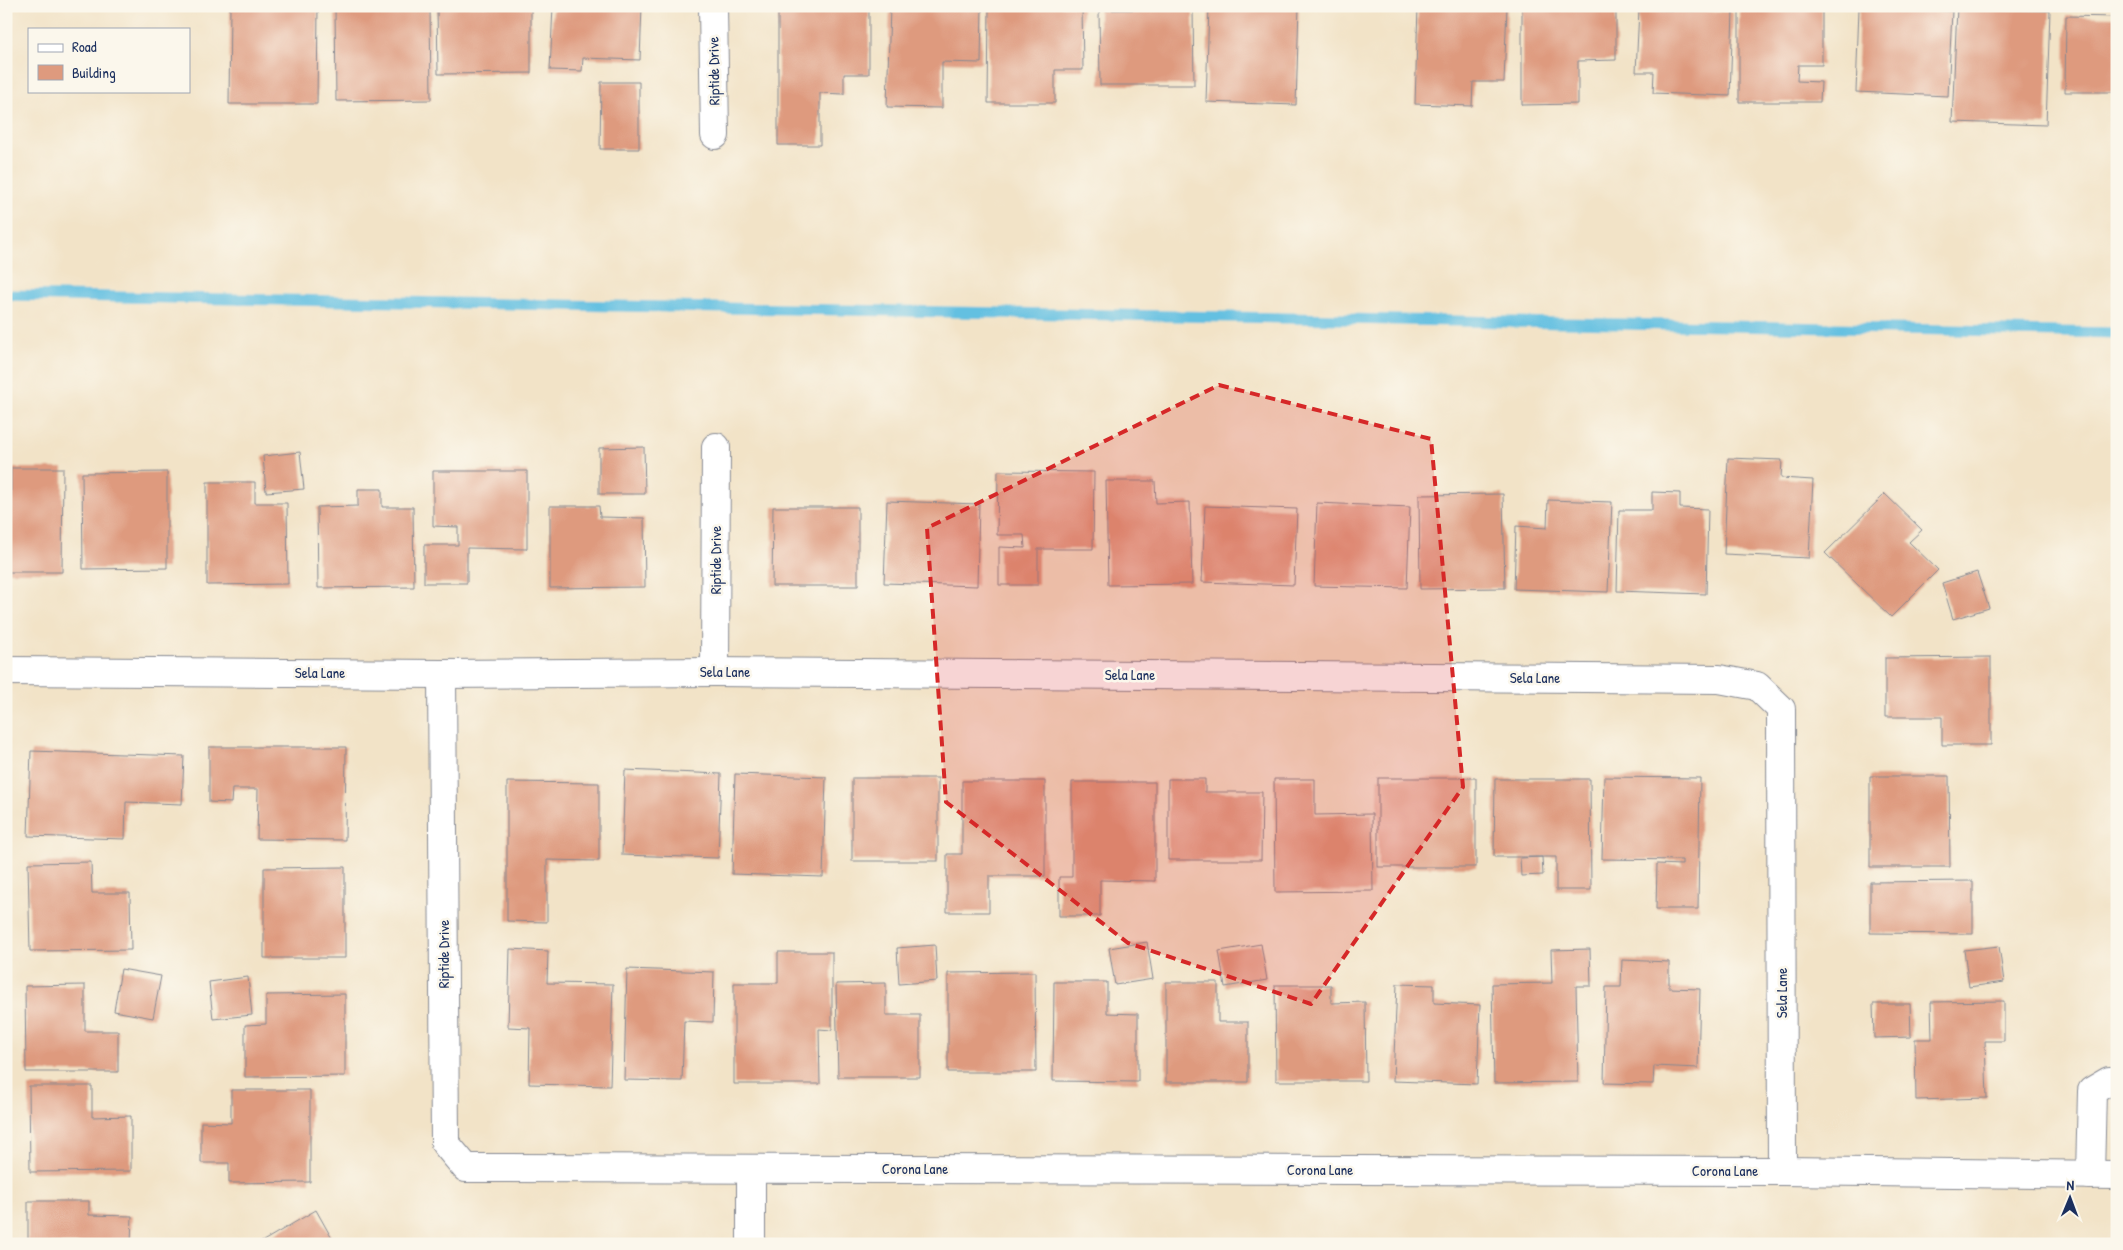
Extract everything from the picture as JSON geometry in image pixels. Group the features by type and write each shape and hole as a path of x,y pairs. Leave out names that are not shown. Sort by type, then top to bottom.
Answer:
{"street":[{"name":"Riptide Drive","path":"713,6 714,135"},
{"name":"Riptide Drive","path":"715,672 716,447"},
{"name":"Sela Lane","path":"6,671 442,674 715,672 1719,679 1757,686 1782,709 1782,1172"},
{"name":"Riptide Drive","path":"442,674 445,1143 466,1168 524,1168"},
{"path":"2104,1175 2092,1091 2109,1081 2117,1081"},
{"name":"Corona Lane","path":"524,1168 1782,1172 2104,1175"},
{"path":"751,1169 751,1244"}],"highlighted area":[{"path":"1219,385 1431,439 1463,787 1311,1004 1128,943 946,802 927,528"}],"building":[{"path":"230,6 318,6 317,104 229,104"},
{"path":"335,6 430,6 431,100 336,101"},
{"path":"437,6 531,6 531,73 438,74"},
{"path":"553,6 642,6 640,60 583,58 582,71 550,70"},
{"path":"778,6 869,6 869,74 844,74 844,94 820,93 820,145 778,145"},
{"path":"890,6 982,6 981,63 942,62 942,108 887,107"},
{"path":"989,6 1082,6 1083,70 1055,70 1055,103 988,103"},
{"path":"1209,6 1299,6 1296,105 1206,102"},
{"path":"1418,6 1507,6 1504,82 1473,82 1472,106 1415,104"},
{"path":"1522,6 1616,6 1616,60 1578,61 1578,104 1522,105"},
{"path":"1739,6 1822,6 1822,65 1798,65 1797,81 1821,82 1820,102 1739,102"},
{"path":"1957,7 2050,11 2046,125 1952,122"},
{"path":"1859,8 1952,11 1948,96 1856,92"},
{"path":"1193,9 1194,85 1100,85 1099,10"},
{"path":"1639,9 1733,12 1730,96 1653,93 1654,72 1636,72"},
{"path":"2066,16 2117,17 2117,92 2065,92"},
{"path":"601,82 639,82 639,149 600,149"},
{"path":"644,447 645,494 599,494 599,448"},
{"path":"300,452 304,489 266,492 263,456"},
{"path":"1728,458 1782,460 1781,478 1813,480 1809,558 1724,554"},
{"path":"11,468 63,468 62,572 6,572 6,496 11,496"},
{"path":"433,471 527,471 527,549 467,548 467,583 424,583 424,545 458,545 458,527 433,526"},
{"path":"998,471 1094,472 1093,549 1038,549 1038,585 999,585 999,547 1025,548 1024,535 997,535"},
{"path":"167,472 167,568 83,569 82,473"},
{"path":"1106,481 1155,481 1156,503 1190,502 1192,584 1108,585"},
{"path":"207,482 255,482 255,503 287,503 288,584 207,585"},
{"path":"358,489 382,489 382,507 413,507 414,587 318,588 317,507 358,506"},
{"path":"1652,492 1680,493 1680,508 1708,509 1706,594 1617,591 1619,510 1652,510"},
{"path":"1503,494 1505,588 1420,589 1419,495"},
{"path":"1885,494 1922,530 1909,542 1938,570 1891,617 1825,553"},
{"path":"1548,500 1612,502 1608,592 1514,589 1516,526 1547,528"},
{"path":"887,501 979,504 977,586 884,583"},
{"path":"1317,503 1410,507 1407,588 1314,586"},
{"path":"550,506 599,506 600,517 644,518 645,587 550,588"},
{"path":"1205,506 1297,509 1294,585 1202,582"},
{"path":"773,507 858,507 858,586 772,586"},
{"path":"1977,572 1989,608 1953,619 1942,583"},
{"path":"1991,657 1991,745 1942,745 1942,717 1885,717 1885,658"},
{"path":"209,747 346,747 345,840 257,839 258,789 232,789 231,803 209,802"},
{"path":"31,751 184,756 182,804 126,802 125,839 28,836"},
{"path":"625,770 721,774 718,858 622,855"},
{"path":"735,774 826,777 823,877 732,874"},
{"path":"1870,776 1949,776 1950,867 1870,867"},
{"path":"1604,777 1700,778 1698,909 1656,909 1657,864 1682,865 1682,860 1602,859"},
{"path":"852,778 938,778 938,861 852,861"},
{"path":"1378,778 1476,778 1476,867 1378,867"},
{"path":"1168,779 1205,779 1205,792 1262,792 1261,860 1168,860"},
{"path":"1274,779 1315,779 1315,815 1372,814 1373,891 1275,892"},
{"path":"1495,779 1590,779 1591,890 1556,890 1556,857 1494,857"},
{"path":"962,781 1045,781 1045,876 989,876 989,912 947,912 947,854 962,854"},
{"path":"507,782 599,783 599,861 547,860 547,922 507,921"},
{"path":"1072,782 1155,782 1155,881 1100,880 1100,916 1059,916 1059,877 1072,877"},
{"path":"1542,857 1543,875 1521,876 1520,858"},
{"path":"91,862 92,893 130,893 131,950 30,951 28,863"},
{"path":"345,867 345,958 264,958 264,868"},
{"path":"1973,881 1973,934 1870,933 1870,882"},
{"path":"1147,942 1153,979 1115,985 1109,948"},
{"path":"1261,944 1267,980 1225,987 1219,951"},
{"path":"935,945 937,981 899,984 897,948"},
{"path":"1999,946 2004,982 1969,987 1964,950"},
{"path":"510,949 548,951 547,983 613,984 610,1086 529,1084 530,1028 508,1027"},
{"path":"1590,949 1591,986 1576,986 1578,1082 1494,1083 1492,984 1552,983 1551,950"},
{"path":"778,952 832,952 832,1030 819,1029 820,1084 734,1084 734,983 778,983"},
{"path":"1622,960 1669,962 1669,988 1700,989 1698,1068 1654,1066 1653,1084 1604,1083 1606,987 1621,987"},
{"path":"121,969 161,976 153,1018 114,1011"},
{"path":"627,969 714,972 713,1022 684,1021 682,1081 624,1080"},
{"path":"1035,972 1036,1072 948,1072 948,973"},
{"path":"248,977 252,1015 213,1019 209,982"},
{"path":"1054,982 1107,982 1107,1013 1138,1014 1138,1082 1053,1081"},
{"path":"1166,982 1218,982 1218,1022 1248,1022 1248,1082 1166,1082"},
{"path":"886,983 886,1015 920,1015 920,1077 838,1077 836,984"},
{"path":"1397,984 1434,985 1434,1003 1480,1005 1477,1084 1393,1081"},
{"path":"85,985 85,1031 118,1031 118,1072 26,1072 25,986"},
{"path":"1275,985 1331,985 1331,1003 1365,1002 1366,1081 1276,1081"},
{"path":"345,994 345,1076 245,1077 245,1025 266,1024 266,995"},
{"path":"2004,1001 2004,1041 1985,1041 1987,1098 1916,1100 1915,1039 1932,1039 1931,1002"},
{"path":"1873,1004 1910,1004 1911,1037 1874,1038"},
{"path":"29,1086 92,1086 92,1117 131,1116 131,1171 30,1172"},
{"path":"231,1090 310,1090 310,1182 229,1183 229,1163 201,1163 201,1122 231,1123"},
{"path":"28,1201 89,1201 89,1215 132,1216 131,1244 28,1244"},
{"path":"316,1210 335,1244 258,1244"}],"waterway":[{"path":"6,295 2117,333"}]}
